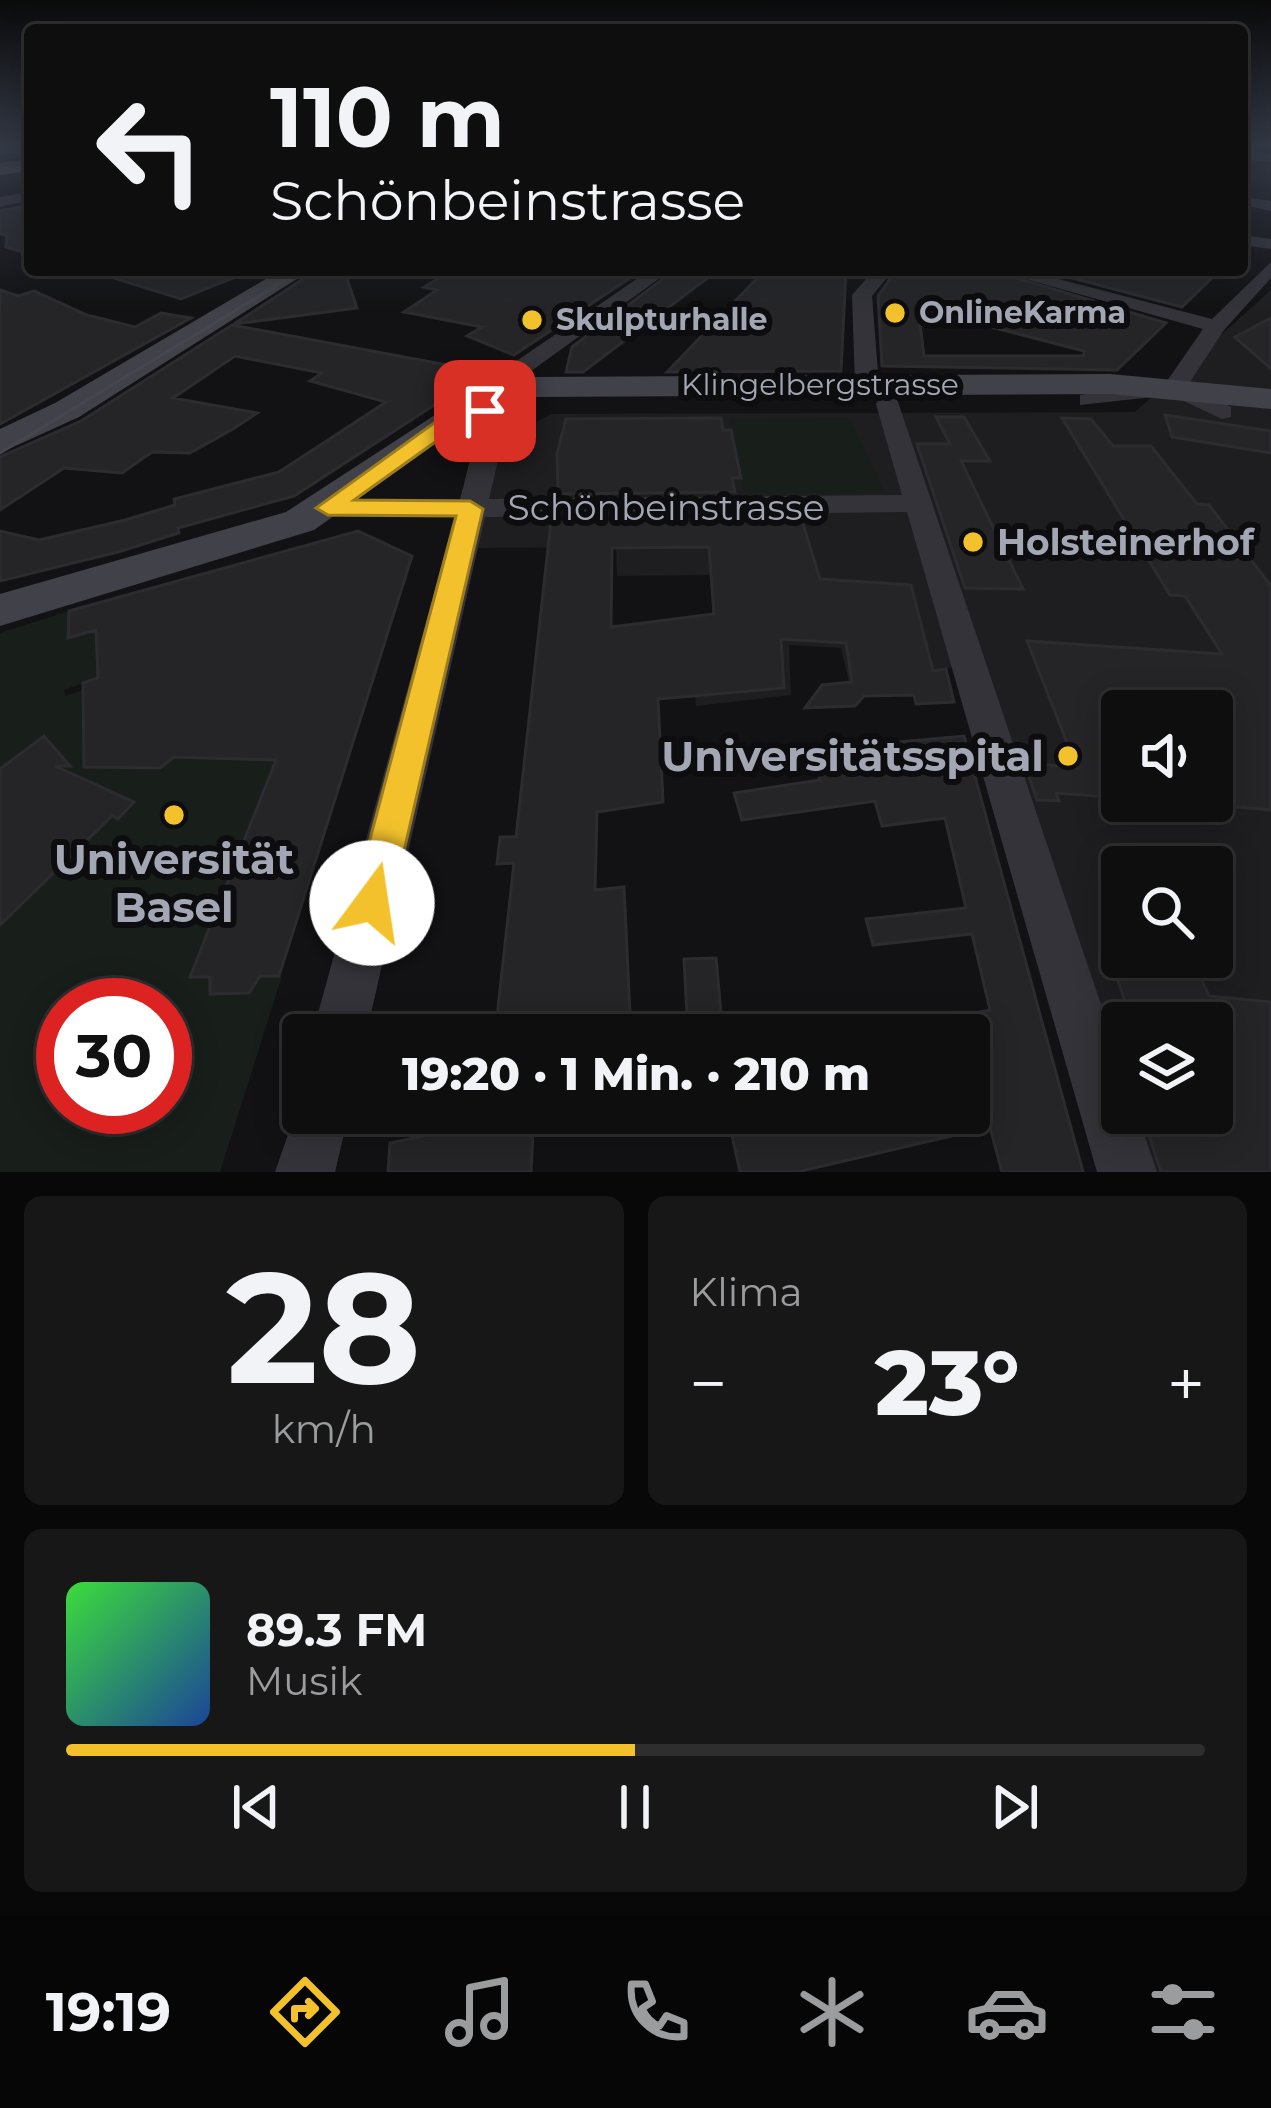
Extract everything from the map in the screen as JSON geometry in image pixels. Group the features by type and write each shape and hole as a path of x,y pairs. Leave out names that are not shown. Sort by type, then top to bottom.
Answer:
{"main road":[{"path":"0,456 288,276"},
{"path":"1175,387 1271,399"},
{"name":"Klingelbergstrasse","path":"505,395 571,401 1175,387"},
{"name":"Klingelbergstrasse","path":"505,395 878,394 1089,400 1271,419"},
{"path":"328,508 505,395"},
{"path":"0,442 67,410"},
{"name":"Schönbeinstrasse","path":"0,610 263,535 328,508"}],"street":[{"path":"1222,412 1175,387 1216,326 1271,267"},
{"path":"344,1014 470,509 505,395 654,276"},
{"path":"879,276 862,295 878,394 901,430 917,503 966,645 1127,1172"},
{"path":"1026,276 1216,326"},
{"name":"Klingelbergstrasse","path":"1089,400 1175,387"},
{"name":"Schönbeinstrasse","path":"328,508 917,503"},
{"path":"305,1172 315,1134"}],"shaded area":[{"name":"Universitätsspital","path":"1271,290 1271,1172 1147,1172 1135,1134 1233,1134 1233,1002 1101,1002 1101,1028 984,663 849,682 841,648 789,645 791,695 696,706 688,616 712,613 713,575 617,576 616,547 477,548 498,442 551,414 1135,412"},
{"path":"850,418 885,493 744,493 729,419"},
{"path":"69,611 68,638 96,630 98,678 64,690 65,696 98,685 84,767 159,768 174,757 279,753 189,976 210,977 211,994 249,993 260,976 282,976 220,1172 0,1172 0,633"}],"building":[{"path":"24,206 24,252 6,247 7,236 0,233 0,211"},
{"path":"107,276 238,276 181,299"},
{"path":"308,276 346,276 357,308 234,324"},
{"path":"442,276 633,276 514,355 467,336 482,327 404,312 437,290 424,287"},
{"path":"667,276 710,276 583,372 566,372 572,347"},
{"path":"759,276 846,276 841,371 667,372"},
{"path":"893,276 1010,276 1166,323 1117,370 882,366 878,296","holes":["918,308 1084,351 1083,356 924,356"]},
{"path":"1065,276 1214,276 1182,307"},
{"path":"0,290 18,296 34,291 87,315 135,327 161,313 191,318 0,424"},
{"path":"1271,318 1271,369 1235,337"},
{"path":"232,325 485,372 294,496 178,528 179,533 118,552 0,581 0,531 39,540 125,520 175,505 174,499 279,472 386,402 310,381 322,373 235,356 173,398 257,413 233,429 190,453 152,452 122,473 64,468 0,510 0,457 81,421"},
{"path":"1165,415 1271,431 1271,453 1172,437"},
{"path":"936,417 964,417 990,461 961,461 1023,589 965,588 917,444 950,444"},
{"path":"721,418 723,430 731,430 741,478 732,478 735,492 558,494 557,454 566,419"},
{"path":"1062,418 1091,419 1113,446 1151,446 1197,504 1209,505 1271,586 1271,810 1233,807 1233,690 1101,690 1101,796 1056,793 1059,801 1037,800 1024,762 1077,768 1027,641 1222,654 1185,596 1170,595"},
{"path":"551,521 802,521 820,579 911,585 933,671 946,669 954,702 916,704 914,695 864,696 855,706 805,708 822,685 852,682 846,643 781,639 784,688 658,699 663,802 597,812 595,890 624,887 630,1014 497,1014 514,863 497,864 500,837 516,837","holes":["709,547 714,614 611,627 612,548"]},
{"path":"358,531 412,556 279,976 260,976 249,993 210,994 210,977 190,977 276,760 174,757 160,768 84,767 83,683 98,678 96,630 68,638 69,611"},
{"path":"44,736 70,766 55,766 134,802 118,819 112,816 0,925 0,769"},
{"path":"964,736 1083,1172 1002,1172 990,1127 990,1014 969,1014 990,1010 972,934 873,945 866,919 966,908 945,818 882,826 875,801 742,820 734,793 820,780 810,750"},
{"path":"716,958 721,1014 687,1014 684,959"},
{"path":"1117,978 1201,978 1209,996 1271,1002 1271,1172 1161,1172 1149,1134 1233,1134 1233,1002 1125,1002"},
{"path":"434,1134 533,1134 531,1172 388,1172 390,1143"},
{"path":"732,1134 960,1134 797,1172 740,1172"}],"tram line":[{"path":"0,453 292,276"}],"place":[{"name":"OnlineKarma","path":"895,313"},
{"name":"Skulpturhalle","path":"532,320"},
{"name":"Holsteinerhof","path":"973,542"},
{"name":"Universitätsspital","path":"1068,756"},
{"name":"Universität Basel","path":"174,815"}],"route":[{"path":"372,903 470,509 328,508 441,427 485,411"}]}
